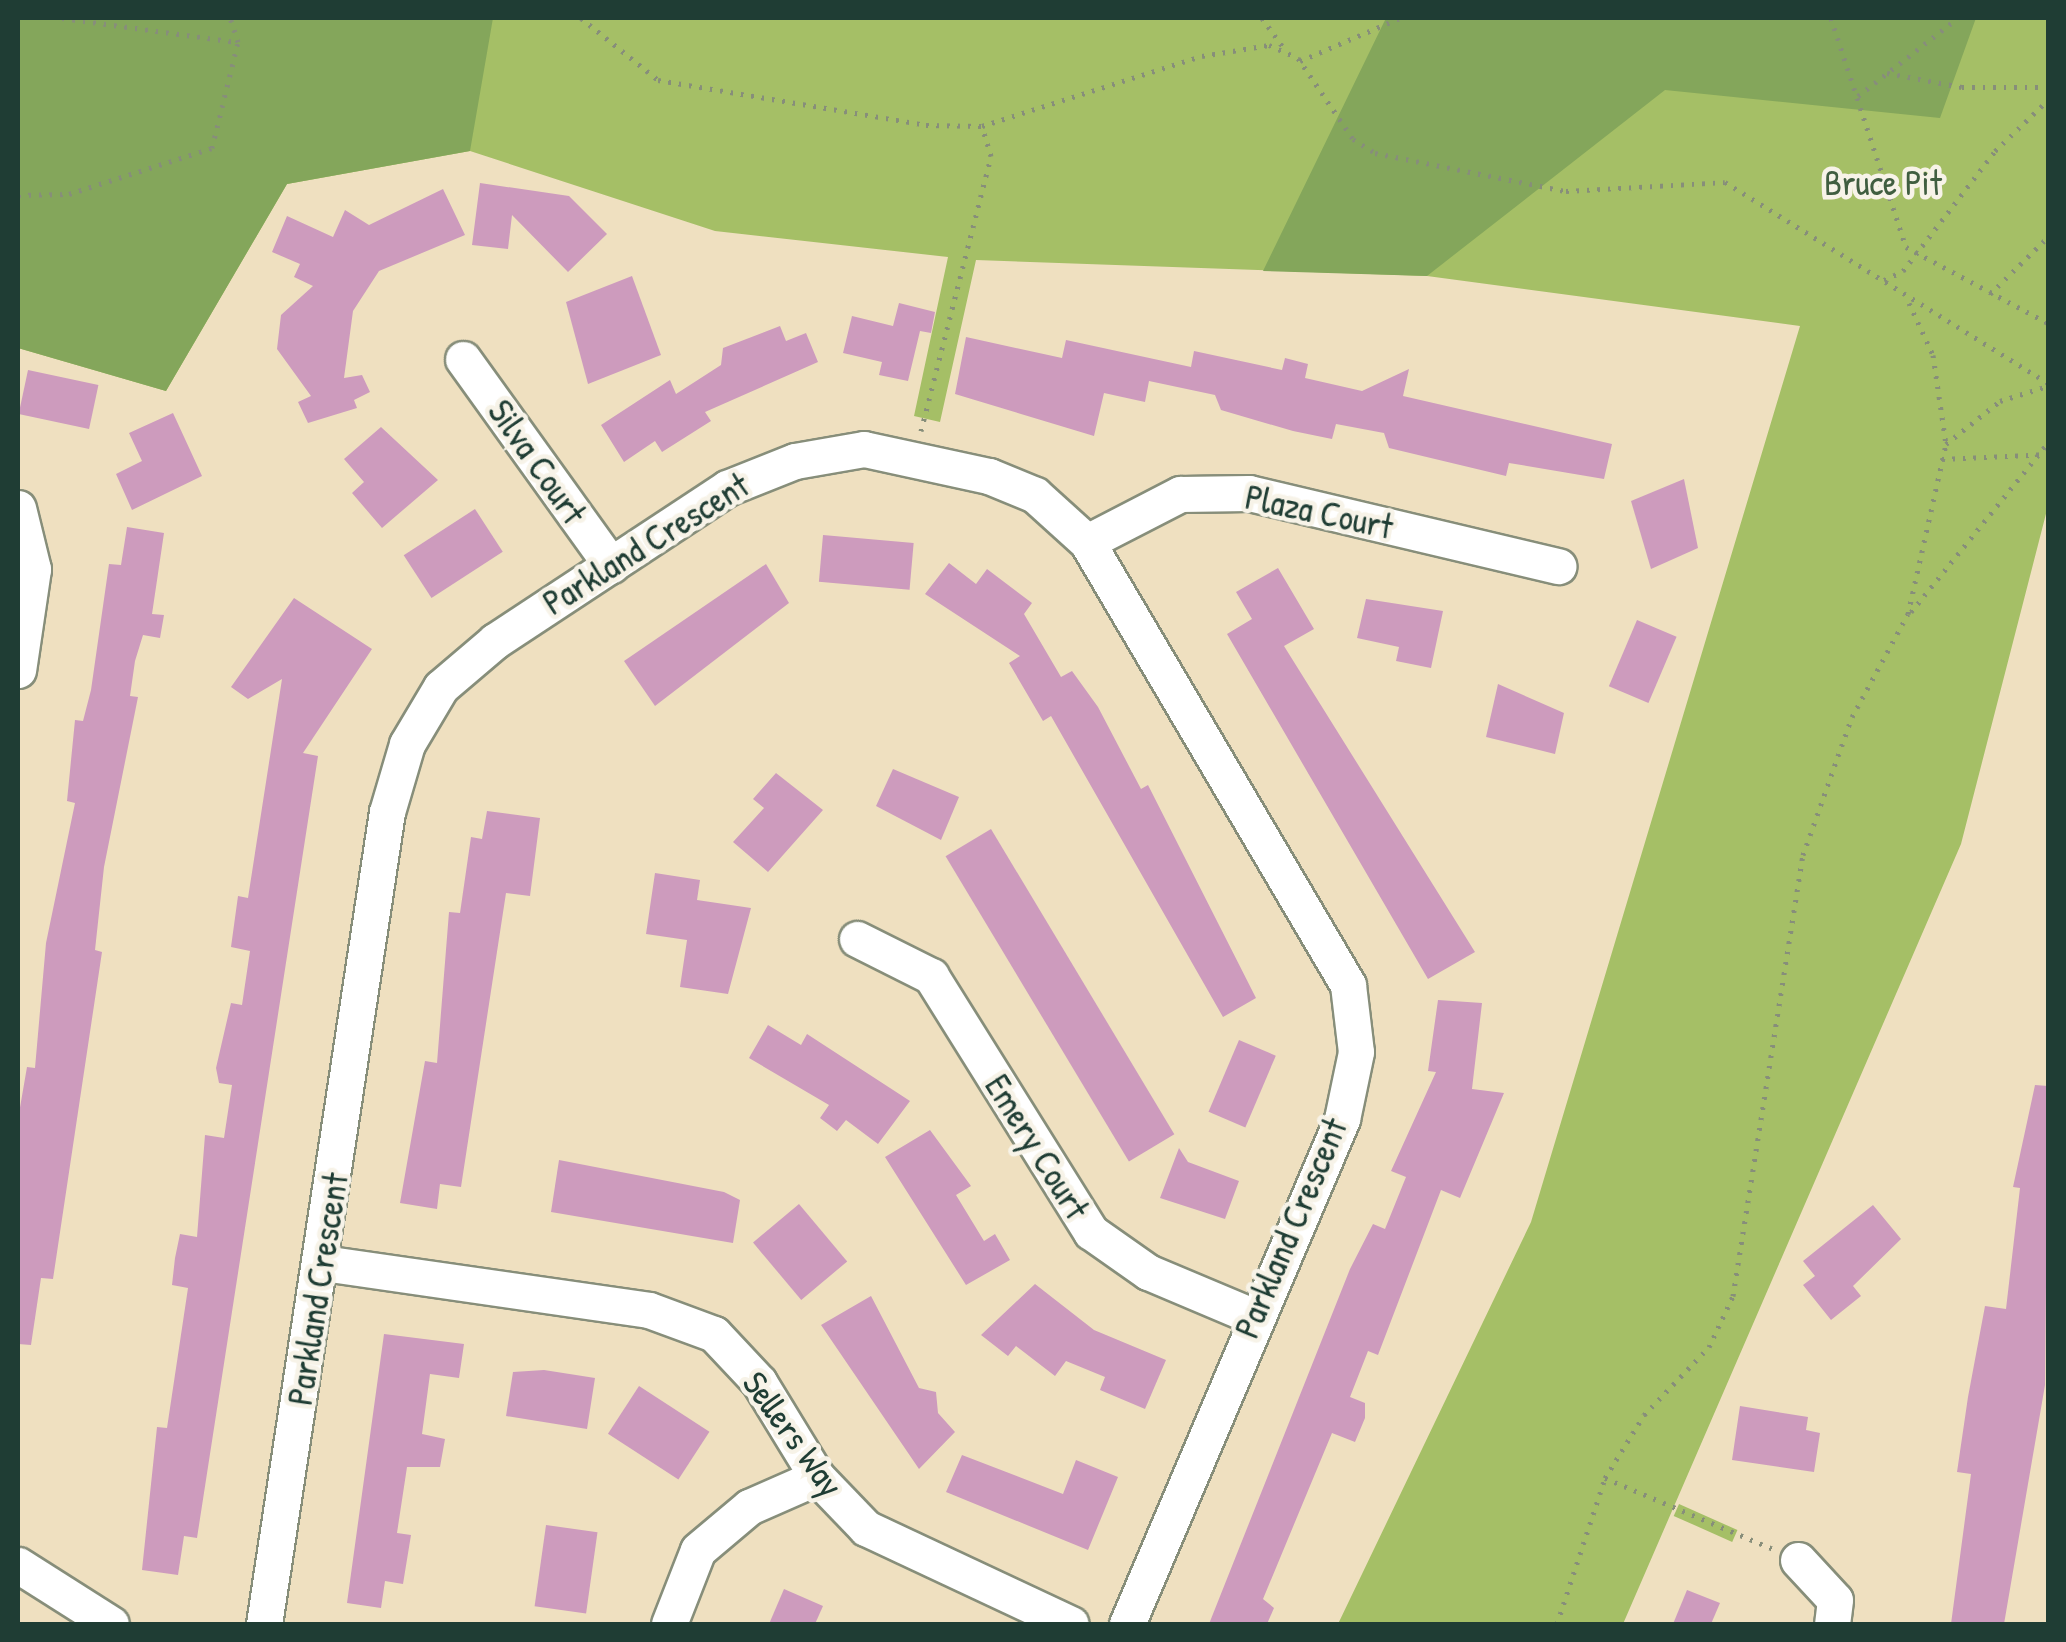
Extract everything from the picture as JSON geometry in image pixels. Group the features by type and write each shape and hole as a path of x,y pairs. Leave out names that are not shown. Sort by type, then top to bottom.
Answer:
{"street":[{"name":"Silva Court","path":"463,359 610,565"},
{"name":"Parkland Crescent","path":"264,1624 323,1263 387,812 407,744 441,687 610,565 764,470 834,451 914,458 1035,495 1087,542 1348,985 1356,1052 1342,1119 1252,1316 1127,1624"},
{"name":"Plaza Court","path":"1087,542 1180,494 1249,492 1558,566"},
{"path":"18,508 33,569 18,670"},
{"name":"Emery Court","path":"857,939 931,976 1090,1232 1148,1272 1252,1316"},
{"name":"Sellers Way","path":"323,1263 649,1310 714,1334 759,1382 817,1477 866,1528 923,1562 1070,1624"},
{"path":"669,1624 698,1550 749,1507 817,1477"},
{"path":"1798,1560 1835,1600 1832,1624"},
{"path":"18,1565 111,1624"}],"path":[{"path":"62,18 238,42"},
{"path":"18,195 69,194 212,148 238,42 230,18"},
{"path":"581,18 637,71 683,88 859,118 982,126 1202,56 1285,50"},
{"path":"1262,18 1285,50 1300,61 1353,140 1374,152 1566,191 1708,176 1884,280 1907,299 2048,384"},
{"path":"1300,61 1400,18"},
{"path":"1831,18 1890,210 1916,255 2048,323"},
{"path":"1858,96 1958,18"},
{"path":"1887,74 1962,87 2048,87"},
{"path":"1884,280 1916,255 1994,151 2048,100"},
{"path":"914,458 990,156 982,126"},
{"path":"1990,294 2048,236"},
{"path":"1907,299 1933,355 1946,444 1908,614"},
{"path":"1946,444 2000,401 2048,384"},
{"path":"1557,1624 1605,1478 1644,1415 1710,1347 1733,1296 1803,855 1852,717 1908,614 2048,443"},
{"path":"1942,459 2048,454"},
{"path":"1605,1478 1798,1560"}],"green space":[{"name":"Bruce Pit","path":"18,18 2048,18 2048,506 1961,844 1623,1624 1338,1624 1531,1222 1800,326 1427,276 976,260 940,422 914,416 948,257 715,231 470,151 287,184 166,391 18,348"},
{"path":"18,18 493,18 470,151 287,184 166,391 18,348"},
{"path":"1386,18 1976,18 1940,118 1665,90 1427,276 1263,271"},
{"path":"1679,1504 1737,1530 1732,1542 1674,1516"}],"building":[{"path":"480,183 569,196 607,234 568,272 512,215 508,249 472,245"},
{"path":"443,189 465,235 379,271 353,311 344,378 362,375 370,392 354,400 357,408 308,423 298,402 311,396 277,349 281,315 313,286 294,277 300,264 272,252 287,216 333,237 345,210 369,225"},
{"path":"632,276 661,355 588,384 566,302"},
{"path":"899,303 935,312 931,333 920,331 908,381 879,375 882,362 843,353 852,316 893,326"},
{"path":"780,326 786,341 806,333 818,362 705,412 711,421 662,452 655,441 624,462 601,425 670,380 676,394 721,365 723,348"},
{"path":"966,337 1062,358 1066,340 1191,367 1194,351 1282,370 1285,358 1308,364 1305,378 1362,391 1409,369 1403,396 1612,444 1604,479 1509,463 1506,476 1389,448 1384,433 1336,424 1332,439 1293,431 1221,410 1215,395 1149,381 1145,402 1104,393 1094,436 955,394"},
{"path":"28,370 98,385 89,429 19,414"},
{"path":"173,413 202,476 132,510 116,474 142,461 129,433"},
{"path":"381,427 438,480 382,528 352,493 364,482 344,459"},
{"path":"1684,479 1698,548 1651,569 1631,501"},
{"path":"475,509 503,552 431,598 404,555"},
{"path":"127,527 164,533 152,614 164,615 160,638 143,635 135,661 130,696 138,697 104,867 95,950 102,952 53,1279 41,1278 31,1345 18,1344 18,1119 27,1067 35,1068 46,943 75,803 67,801 75,720 83,721 109,564 121,565"},
{"path":"823,535 914,543 910,590 819,582"},
{"path":"949,563 976,584 987,569 1032,603 1024,614 1061,677 1072,671 1098,707 1141,789 1148,785 1256,998 1223,1017 1051,716 1043,721 1009,663 1020,656 925,594"},
{"path":"766,564 789,603 655,706 624,661"},
{"path":"1278,568 1314,629 1284,646 1475,952 1428,979 1227,634 1252,619 1236,592"},
{"path":"294,598 372,649 303,753 318,756 197,1538 184,1536 178,1575 142,1570 157,1427 167,1428 188,1288 172,1285 175,1258 180,1234 197,1237 205,1135 224,1138 232,1085 219,1083 216,1068 231,1003 242,1005 250,951 231,947 238,896 248,898 282,679 248,699 231,687"},
{"path":"1366,599 1443,611 1431,668 1396,661 1399,647 1357,638"},
{"path":"1637,620 1677,637 1648,703 1609,686"},
{"path":"1498,684 1564,713 1555,754 1486,737"},
{"path":"893,769 959,797 941,840 876,806"},
{"path":"776,773 823,810 768,872 733,842 764,808 753,799"},
{"path":"487,811 540,818 530,896 506,893 461,1187 440,1184 437,1209 400,1203 425,1061 437,1063 449,912 460,913 471,837 482,839"},
{"path":"991,829 1174,1134 1129,1161 946,856"},
{"path":"655,873 700,880 697,900 751,908 728,994 680,987 687,940 646,934"},
{"path":"1438,1000 1482,1003 1472,1089 1504,1093 1460,1198 1441,1190 1378,1355 1368,1351 1350,1397 1365,1403 1365,1418 1355,1442 1332,1433 1263,1599 1274,1608 1267,1624 1209,1624 1350,1269 1373,1224 1385,1229 1406,1177 1391,1171 1436,1072 1428,1071"},
{"path":"768,1025 801,1045 807,1034 910,1101 878,1144 846,1120 837,1131 820,1118 829,1105 749,1058"},
{"path":"1239,1040 1276,1056 1245,1127 1209,1112"},
{"path":"2035,1085 2048,1086 2045,1385 2004,1624 1951,1624 1971,1474 1957,1472 1968,1397 1985,1306 2006,1309 2020,1188 2013,1187"},
{"path":"930,1130 971,1186 956,1195 984,1241 995,1234 1010,1260 966,1285 885,1157"},
{"path":"1179,1148 1188,1162 1239,1181 1225,1219 1160,1198"},
{"path":"559,1160 724,1192 740,1200 733,1243 551,1212"},
{"path":"799,1204 847,1261 801,1300 753,1243"},
{"path":"1873,1205 1901,1239 1853,1286 1861,1296 1831,1320 1803,1285 1815,1276 1803,1261"},
{"path":"1035,1284 1094,1330 1166,1360 1145,1409 1100,1390 1105,1377 1066,1361 1055,1376 1016,1346 1008,1356 981,1335"},
{"path":"871,1296 919,1388 936,1392 938,1413 955,1432 919,1469 821,1325"},
{"path":"384,1334 464,1344 459,1378 430,1374 422,1434 445,1439 440,1467 407,1467 397,1533 411,1535 403,1584 385,1581 381,1608 347,1603"},
{"path":"544,1370 595,1378 587,1429 506,1416 513,1372"},
{"path":"639,1386 709,1432 678,1480 608,1434"},
{"path":"1740,1406 1808,1417 1806,1430 1820,1433 1814,1472 1732,1460"},
{"path":"962,1455 1063,1494 1076,1460 1118,1477 1088,1550 946,1492"},
{"path":"546,1525 597,1532 586,1613 535,1606"},
{"path":"784,1589 823,1606 815,1624 769,1624"},
{"path":"1687,1590 1720,1603 1711,1624 1673,1624"}]}
